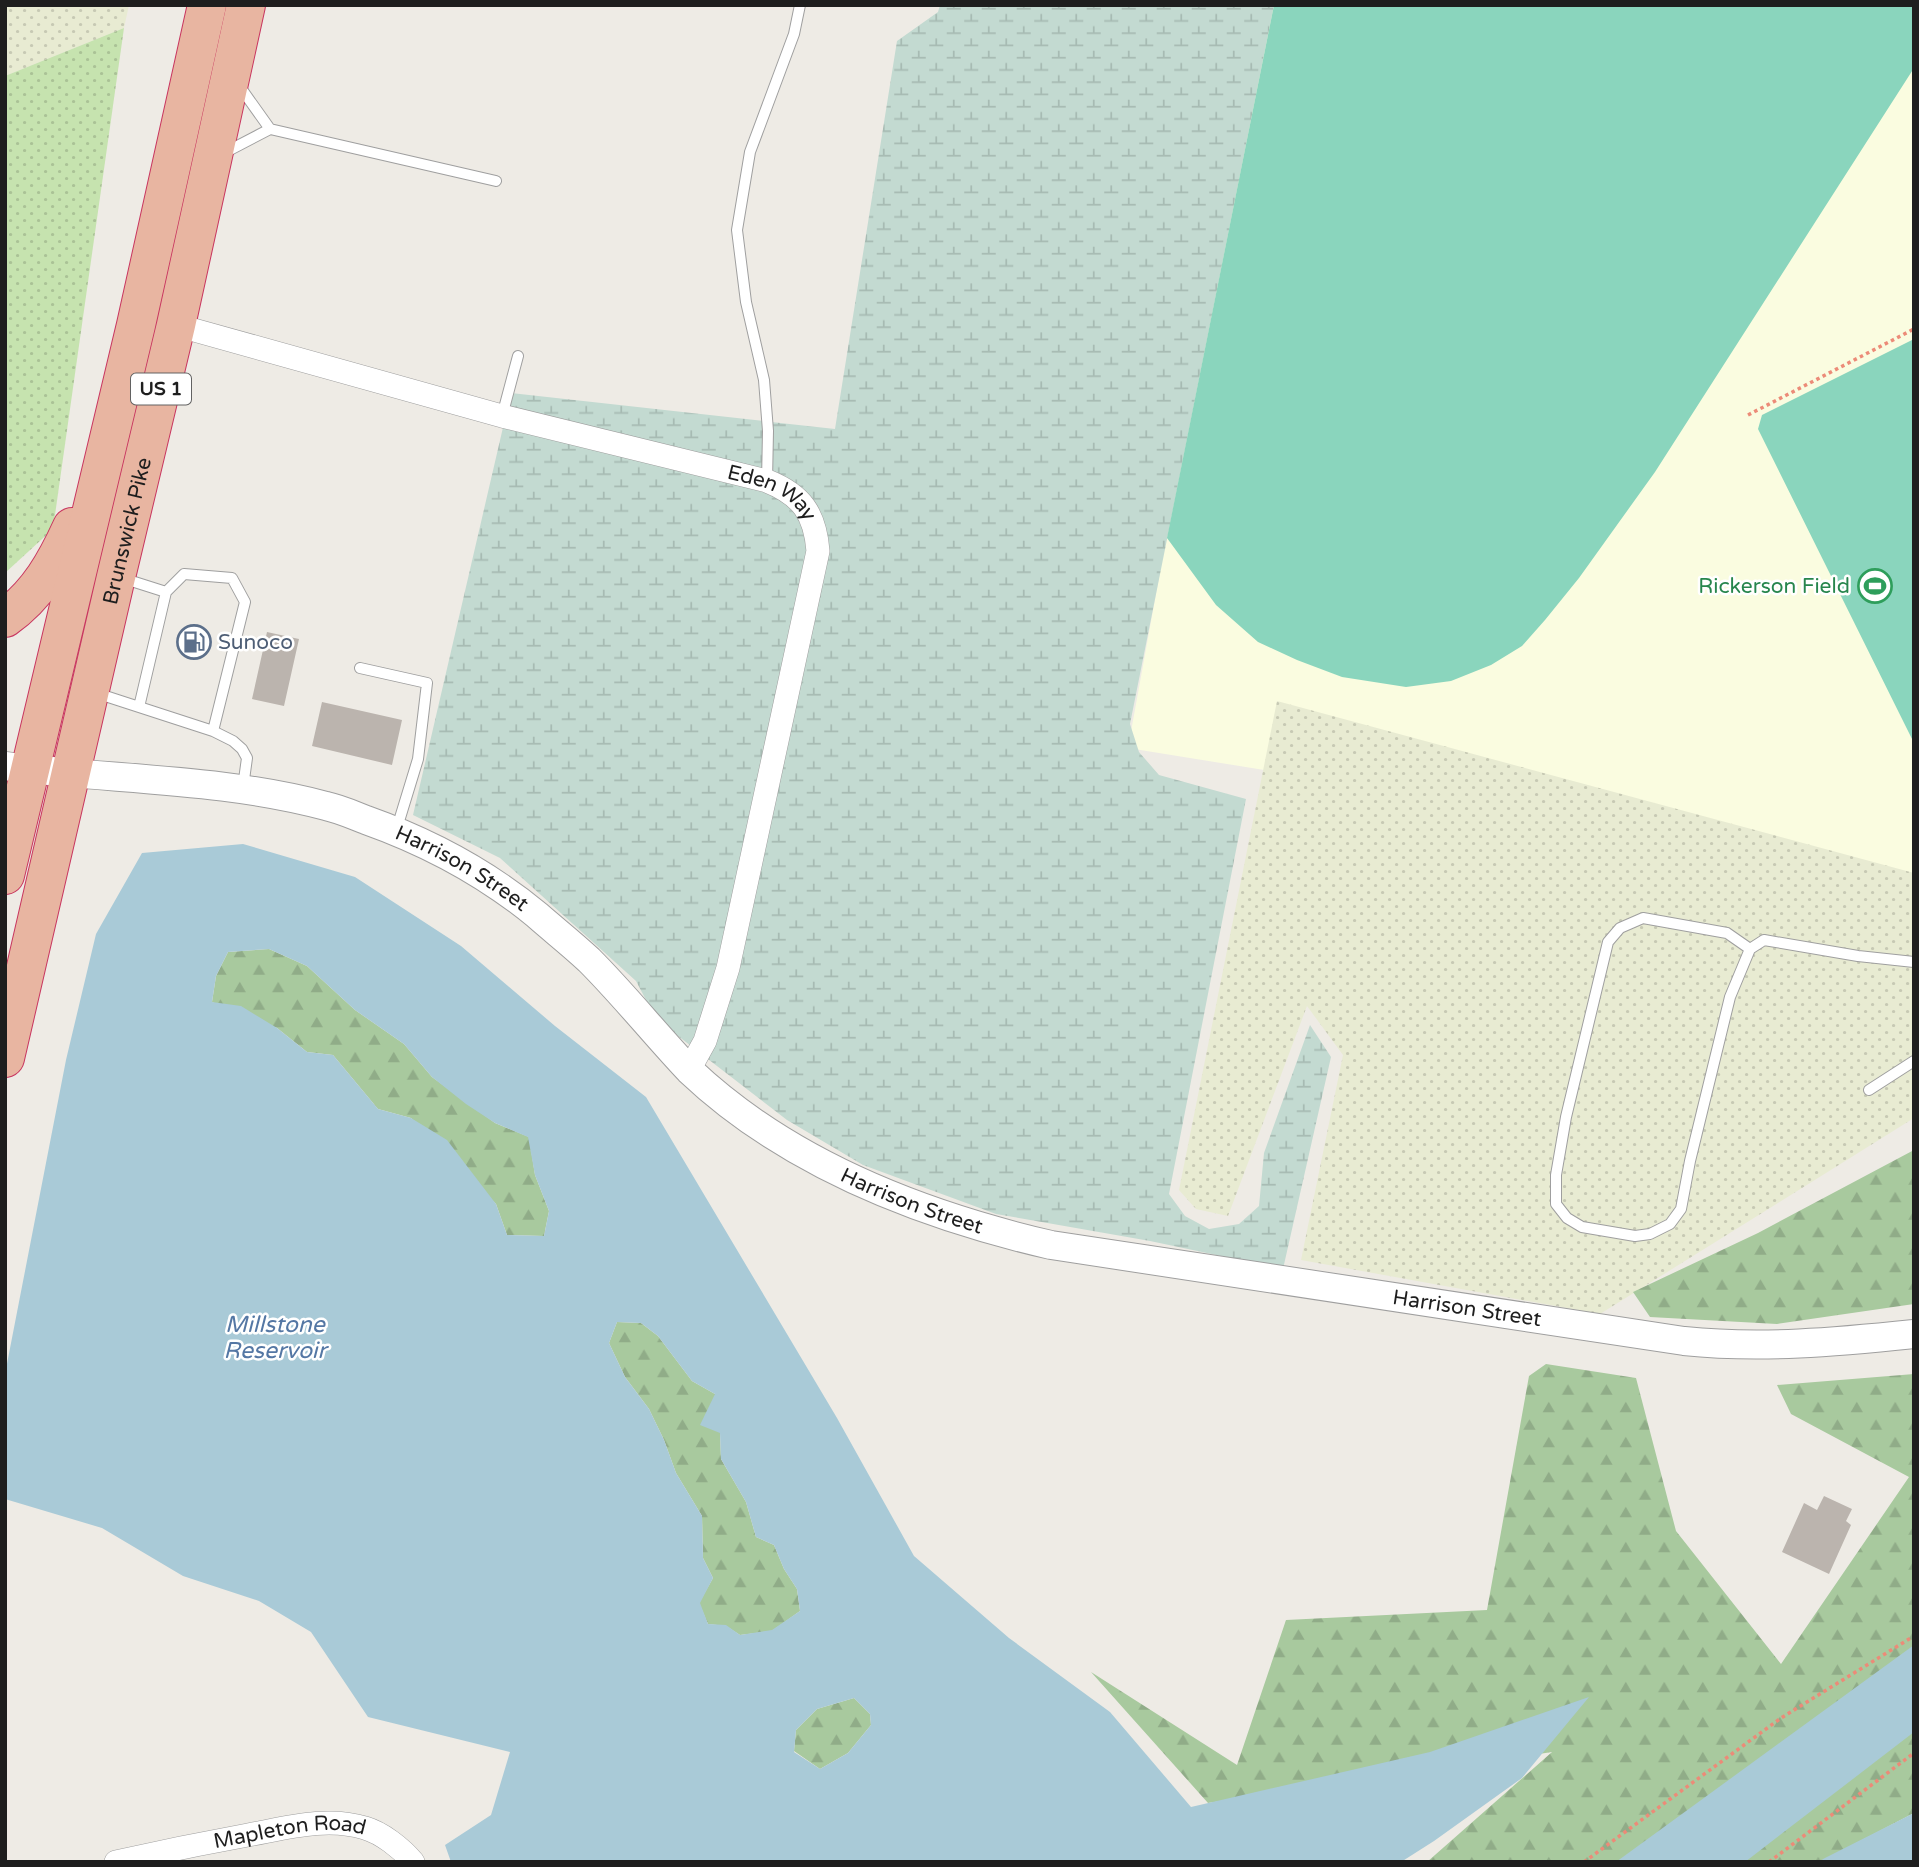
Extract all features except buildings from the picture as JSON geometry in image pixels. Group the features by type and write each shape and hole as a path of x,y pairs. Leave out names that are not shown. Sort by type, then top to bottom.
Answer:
{"highway":[{"name":"Brunswick Pike","path":"5,875 17,767 104,455 206,5"},
{"name":"Brunswick Pike","path":"5,1058 176,325 246,5"},
{"path":"5,618 27,600 51,569 104,455"}],"street":[{"name":"Eden Way","path":"176,325 502,416 767,481 798,499 810,515 816,531 818,551 729,968 709,1031 689,1070"},
{"name":"Harrison Street","path":"17,767 242,790 293,798 328,806 396,831 481,875 535,914 588,960 689,1070 727,1103 777,1139 863,1183 977,1226 1051,1245 1684,1341 1772,1345 1914,1334"},
{"name":"Mapleton Road","path":"116,1862 321,1823 367,1828 413,1862"}],"lane":[{"path":"767,481 768,431 764,380 746,302 737,230 750,152 794,34 800,5"},
{"path":"231,74 270,129"},
{"path":"212,159 270,129 496,181"},
{"path":"502,416 518,356"},
{"path":"139,707 166,592 184,574 232,578 245,602 213,731"},
{"path":"116,577 166,592"},
{"path":"360,668 428,683 418,759 396,831"},
{"path":"89,691 213,731 233,741 247,758 242,790"},
{"path":"1750,949 1727,933 1643,918 1620,928 1608,942 1572,1091 1556,1175 1556,1205 1567,1218 1582,1227 1635,1236 1650,1234 1670,1224 1681,1209 1730,997 1750,949 1763,940 1858,956 1914,962"},
{"path":"1869,1090 1914,1061"}],"path":[{"path":"1748,415 1914,329"},
{"path":"1584,1862 1781,1718 1914,1636"},
{"path":"1769,1862 1914,1753"}],"shaded area":[{"path":"5,5 129,5 124,28 5,76"},
{"path":"1263,5 1914,5 1914,875 1128,748"},
{"path":"1277,701 1914,873 1914,1118 1600,1314 1301,1260 1343,1055 1307,1006 1228,1216 1196,1209 1179,1190"}],"green space":[{"path":"940,5 1274,5 1130,724 1139,752 1159,775 1246,799 1169,1194 1185,1216 1209,1229 1239,1224 1259,1206 1264,1153 1310,1025 1331,1057 1283,1269 1150,1241 996,1214 863,1165 787,1120 656,1019 636,981 500,858 413,815 511,393 835,429 897,41 938,12"},
{"path":"1274,5 1914,5 1914,68 1655,472 1579,578 1522,646 1491,665 1451,681 1406,687 1342,677 1258,642 1216,605 1167,538"},
{"path":"124,28 53,529 5,573 5,76"},
{"name":"Rickerson Field","path":"1914,339 1914,743 1758,429 1762,415"},
{"path":"269,949 307,966 355,1010 404,1044 432,1077 495,1123 529,1137 535,1175 549,1211 544,1236 507,1235 496,1204 411,1118 378,1109 333,1055 307,1052 277,1028 212,1002 216,976 228,952"},
{"path":"1914,1150 1914,1304 1777,1324 1650,1317 1633,1292 1758,1233"},
{"path":"617,1322 641,1323 658,1336 692,1381 715,1394 721,1459 746,1502 756,1537 774,1545 784,1569 797,1589 800,1611 772,1631 740,1635 726,1626 708,1624 699,1603 713,1578 703,1558 702,1516 676,1473 649,1409 625,1377 609,1343"},
{"path":"1546,1364 1636,1378 1676,1531 1781,1664 1909,1477 1791,1414 1777,1385 1914,1374 1914,1813 1820,1862 1427,1862 1552,1752 1208,1803 1091,1672 1237,1765 1286,1620 1487,1610 1529,1376"},
{"path":"854,1698 870,1714 871,1725 848,1753 820,1769 794,1751 796,1730 817,1709"}],"water":[{"name":"Millstone Reservoir","path":"243,844 355,877 461,946 555,1026 646,1097 837,1418 914,1556 1009,1638 1110,1712 1191,1807 1430,1752 1589,1697 1522,1778 1401,1862 451,1862 445,1845 491,1815 510,1752 368,1717 311,1632 259,1601 183,1576 102,1528 5,1499 5,1374 66,1060 96,934 142,853","holes":["269,949 307,966 355,1010 404,1044 432,1077 466,1104 495,1123 528,1137 535,1175 549,1211 544,1236 507,1235 496,1204 447,1140 411,1118 378,1109 333,1055 307,1052 277,1028 241,1006 212,1002 216,976 228,952","617,1322 641,1323 658,1336 692,1381 715,1394 700,1425 720,1433 721,1459 746,1502 756,1537 774,1545 784,1569 797,1589 800,1611 772,1630 740,1635 726,1625 708,1624 700,1603 713,1578 703,1558 702,1516 676,1473 649,1409 625,1377 609,1343","854,1698 870,1714 871,1725 848,1753 820,1769 794,1752 796,1730 817,1709"]},
{"path":"1914,1645 1914,1732 1745,1862 1616,1862"},
{"path":"1914,1813 1914,1862 1820,1862 1823,1859"}],"place":[{"name":"Rickerson Field","path":"1875,586"},
{"name":"Sunoco","path":"194,642"}]}
